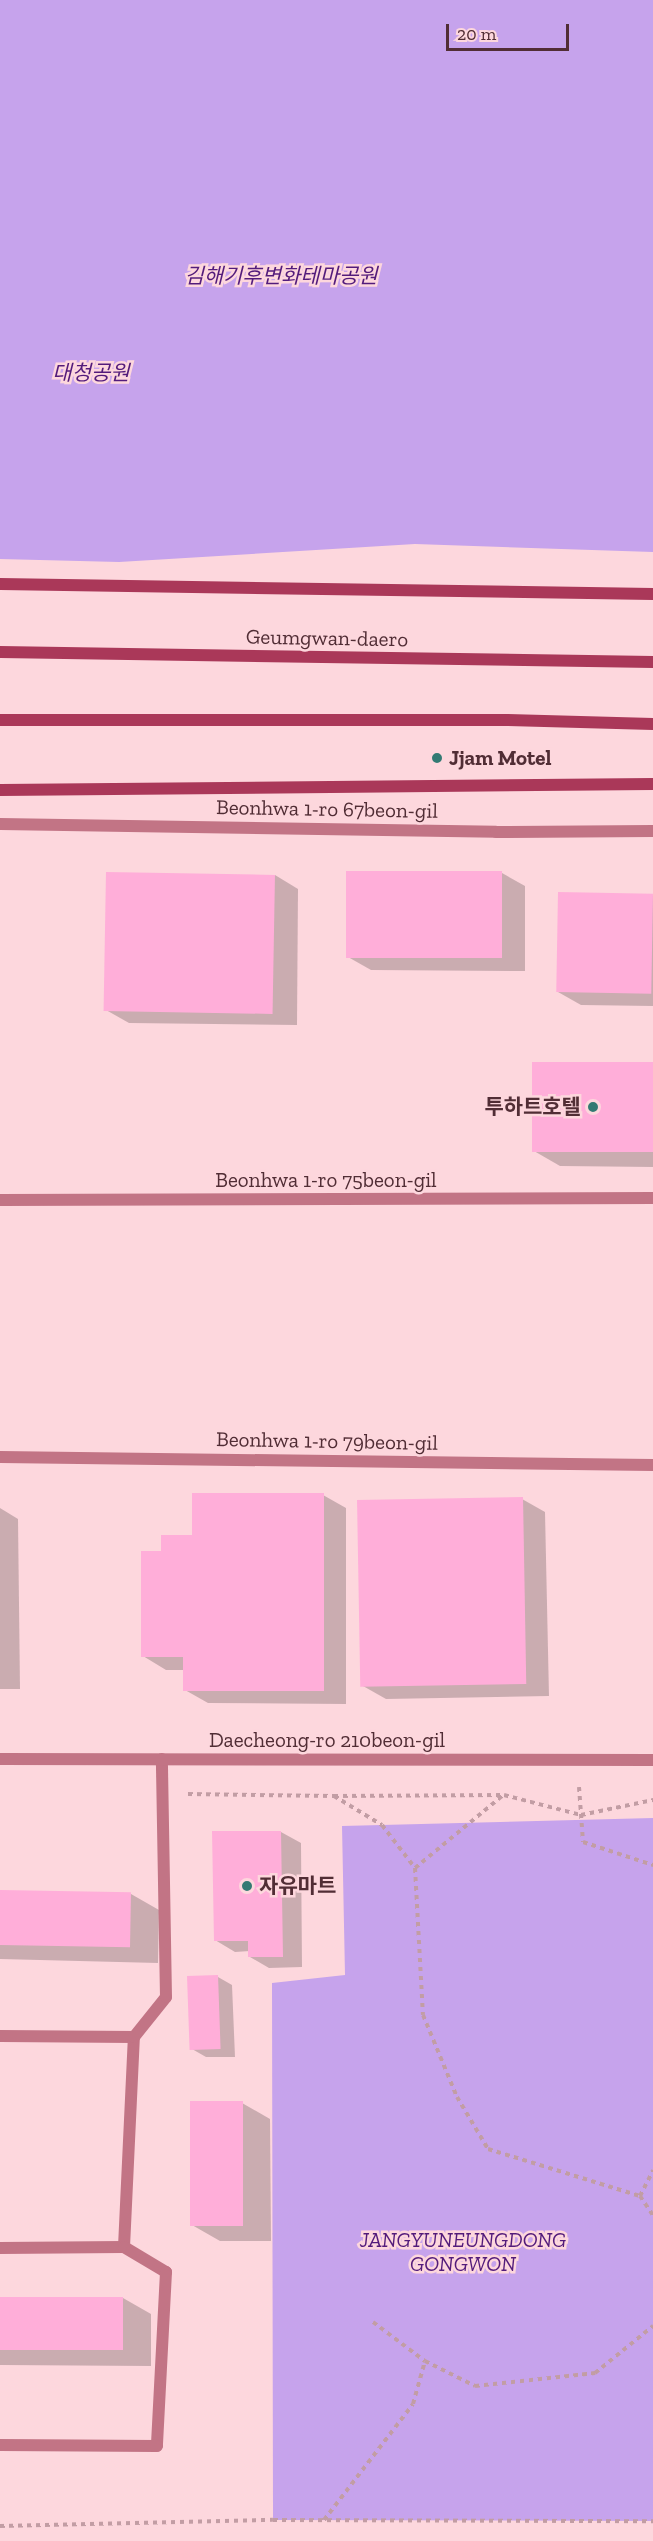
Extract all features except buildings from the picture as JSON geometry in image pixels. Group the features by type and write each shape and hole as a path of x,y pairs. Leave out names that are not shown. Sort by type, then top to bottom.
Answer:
{"main road":[{"path":"0,585 653,594"},
{"name":"Geumgwan-daero","path":"0,652 653,662"},
{"path":"0,720 506,720 653,724"},
{"path":"0,790 653,784"}],"street":[{"name":"Beonhwa 1-ro 67beon-gil","path":"0,824 496,832 653,831"},
{"name":"Beonhwa 1-ro 75beon-gil","path":"0,1200 653,1198"},
{"name":"Beonhwa 1-ro 79beon-gil","path":"0,1456 653,1465"},
{"name":"Daecheong-ro 210beon-gil","path":"0,1759 653,1760"},
{"path":"124,2247 134,2037 166,1996 162,1759"},
{"path":"0,2036 134,2037"},
{"path":"0,2248 124,2247 166,2272 157,2446 0,2445"}],"path":[{"path":"576,1760 583,1842 653,1865"},
{"path":"162,1794 504,1795 581,1815 653,1800"},
{"path":"415,1868 504,1795"},
{"path":"334,1796 382,1825 415,1868 423,2016 457,2097 488,2149 640,2196 653,2214"},
{"path":"640,2196 653,2170"},
{"path":"374,2322 425,2361 475,2386 595,2373 653,2326"},
{"path":"324,2521 413,2404 425,2361"},
{"path":"0,2526 324,2521 653,2521"}],"green space":[{"name":"김해기후변화테마공원","path":"0,0 653,0 653,552 415,544 119,562 0,559"},
{"name":"JANGYUNEUNGDONG GONGWON","path":"653,1818 653,2521 273,2520 272,1983 345,1975 342,1826"}],"place":[{"name":"Jjam Motel","path":"437,758"},
{"name":"투하트호텔","path":"593,1107"},
{"name":"자유마트","path":"247,1886"}],"park label":[{"name":"대청공원","path":"91,373"}]}
